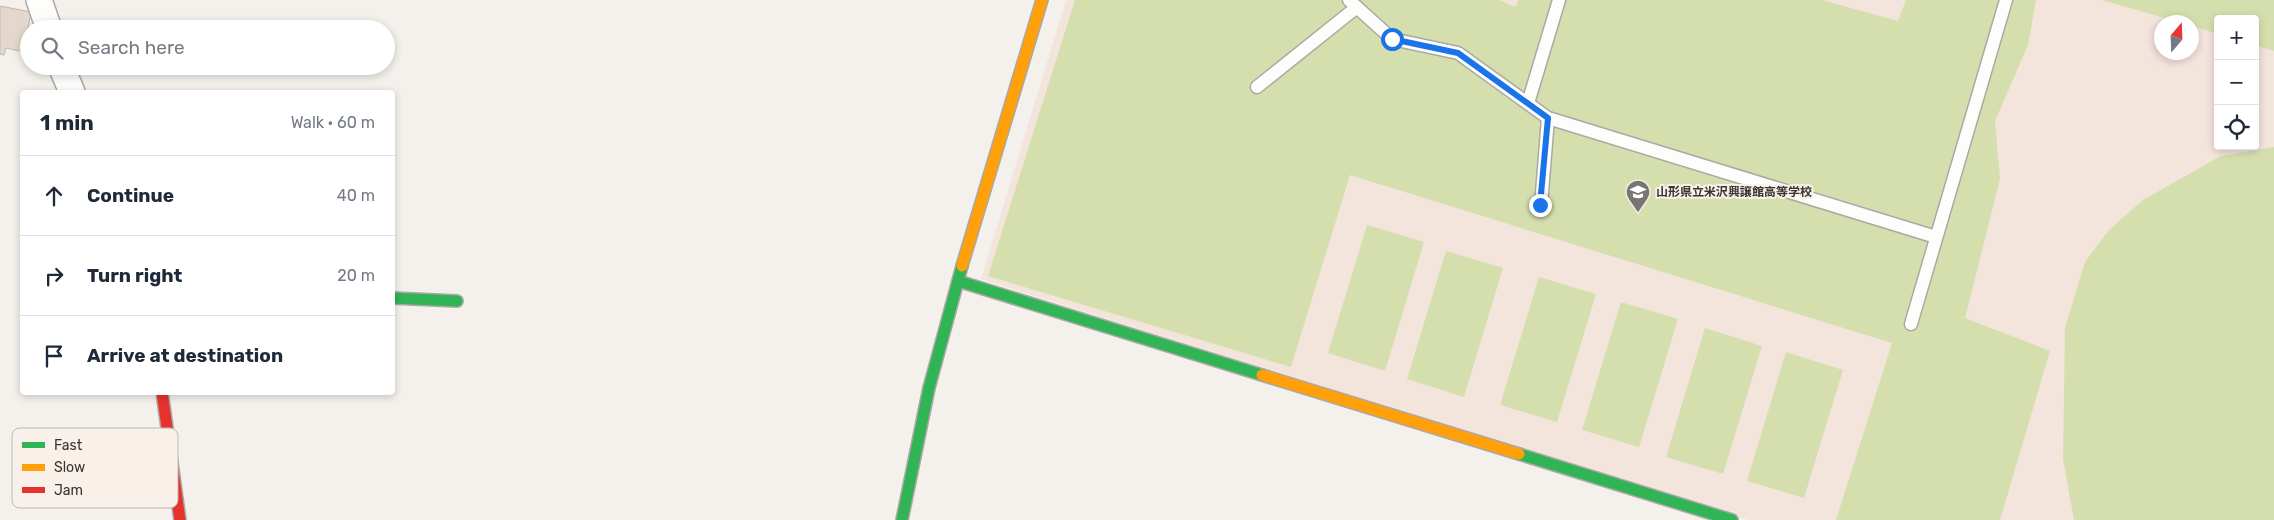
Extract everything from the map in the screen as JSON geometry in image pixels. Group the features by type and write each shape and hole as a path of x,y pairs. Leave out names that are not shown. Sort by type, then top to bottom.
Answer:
{"street":[{"path":"39,0 45,20"},
{"path":"902,520 927,394 958,281 1042,0"},
{"path":"64,75 71,90"},
{"path":"958,281 1732,520"},
{"path":"395,298 457,301"},
{"path":"162,395 167,428"},
{"path":"178,506 180,520"}],"lane":[{"path":"1528,103 1559,0"},
{"path":"1911,324 2006,0"},
{"path":"1257,87 1353,4 1392,39 1458,53 1548,118 1936,237"},
{"path":"1540,205 1548,118"}],"shaded area":[{"name":"山形県立米沢興譲館高等学校","path":"1066,0 2274,0 2274,520 1749,520 981,279"}],"green space":[{"path":"1075,0 1499,0 1516,7 1518,0 1822,0 1898,21 1906,0 2036,0 2028,45 1995,121 2000,179 1965,318 2050,351 2000,520 1836,520 1892,343 1350,175 1291,367 988,276"},
{"path":"2102,0 2274,0 2274,51 2259,46 2259,15 2214,15 2214,33 2199,28 2199,15 2154,15"},
{"path":"2274,147 2274,520 2074,520 2063,459 2065,328 2085,262 2109,230 2143,200 2221,156"},
{"path":"1367,225 1424,242 1385,371 1328,353"},
{"path":"1446,251 1503,268 1464,397 1407,379"},
{"path":"1539,277 1596,294 1557,422 1500,405"},
{"path":"1621,302 1678,319 1639,447 1582,430"},
{"path":"1705,328 1762,346 1723,474 1666,457"},
{"path":"1786,352 1843,370 1804,498 1747,481"}],"building":[{"path":"0,6 31,12 30,20 20,20 20,51 6,48 4,55 0,54"}],"traffic: fast":[{"path":"902,520 929,388 962,266"},
{"path":"958,281 1262,375"},
{"path":"395,298 457,301"},
{"path":"1519,454 1732,520"}],"traffic: slow":[{"path":"962,266 1042,0"},
{"path":"1262,375 1519,454"}],"traffic: jam":[{"path":"162,395 167,428"},
{"path":"178,506 180,520"}],"place":[{"name":"山形県立米沢興譲館高等学校","path":"1638,213"}],"route":[{"path":"1392,39 1458,53 1548,118 1540,205"}]}
